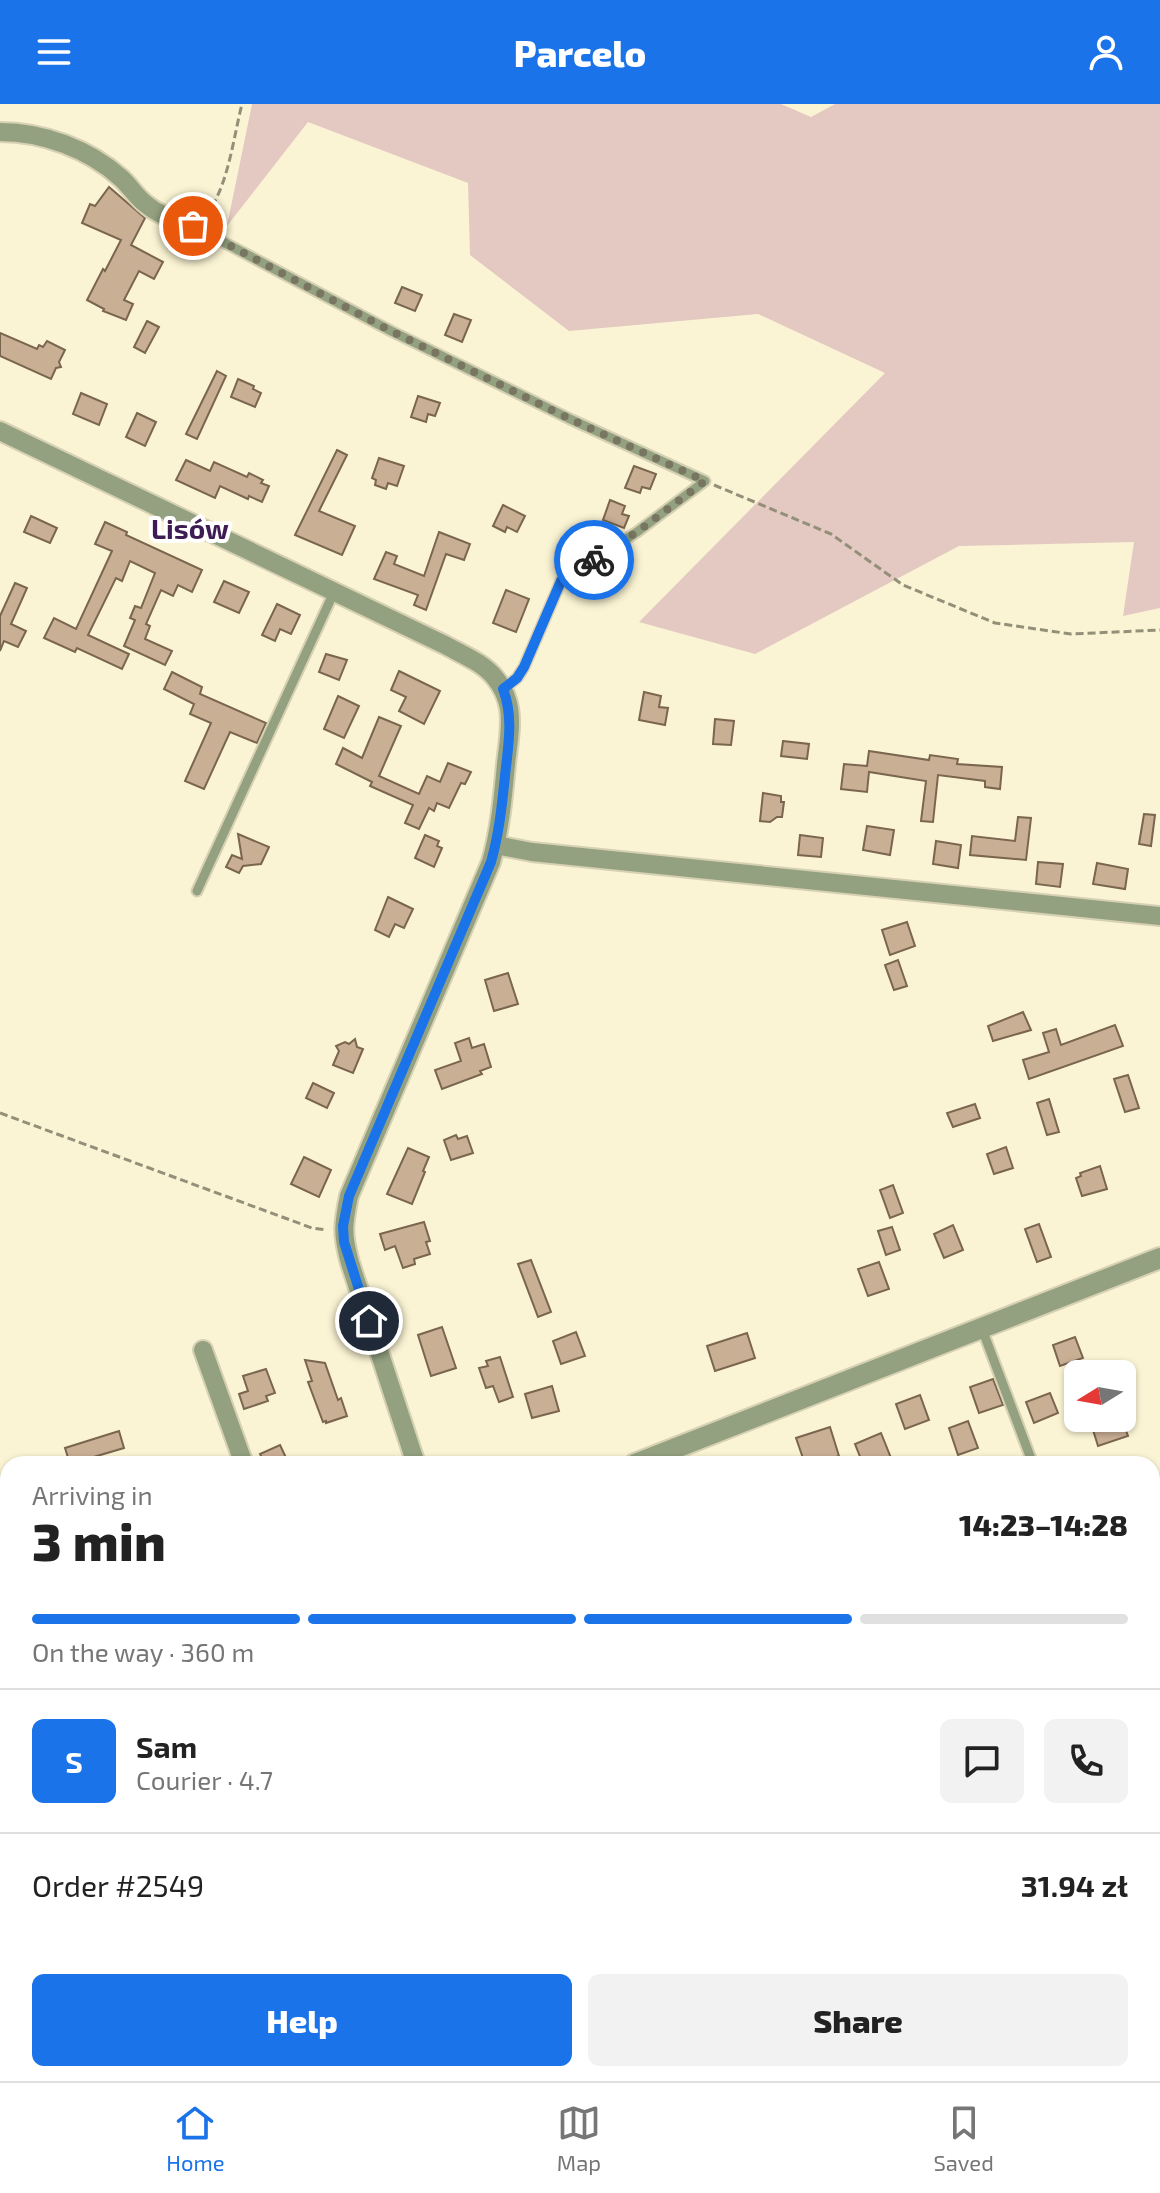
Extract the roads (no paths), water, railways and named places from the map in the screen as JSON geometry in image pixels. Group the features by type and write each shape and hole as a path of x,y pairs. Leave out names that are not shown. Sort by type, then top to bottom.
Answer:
{"street":[{"path":"0,132 22,132 67,145 98,160 122,179 146,205 193,226"},
{"path":"0,431 479,663 495,676 503,689 510,726 496,845 483,884 349,1196 343,1232 350,1263 413,1456"},
{"path":"496,845 532,852 1160,916"},
{"path":"655,1456 1160,1258"},
{"path":"203,1350 241,1456"}],"lane":[{"path":"193,226 404,338 705,481 637,532 561,581 524,667 517,678 503,689"},
{"path":"197,891 334,592"},
{"path":"982,1328 1030,1456"}],"district":[{"name":"Lisów","path":"190,529"}]}
